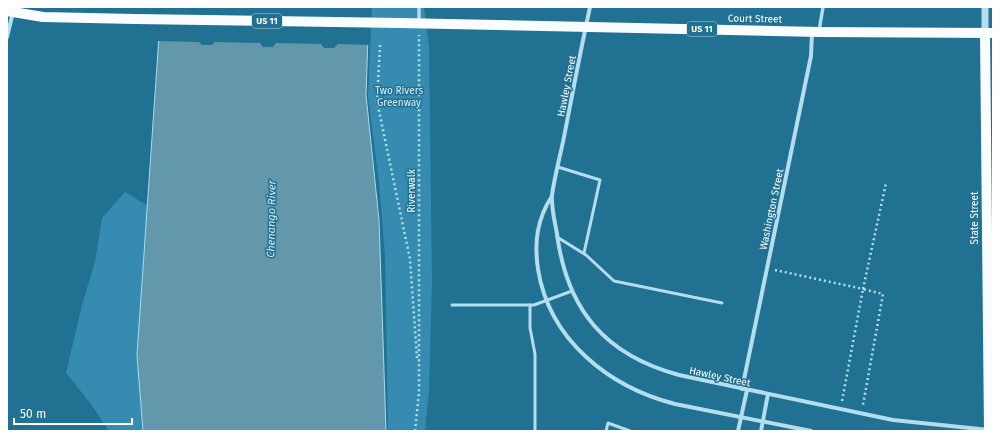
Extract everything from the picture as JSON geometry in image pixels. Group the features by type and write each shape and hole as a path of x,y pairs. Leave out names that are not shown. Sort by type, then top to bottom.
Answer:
{"main road":[{"name":"Court Street","path":"11,10 43,17 419,23 815,32 989,33"},
{"name":"State Street","path":"989,33 989,430"}],"street":[{"path":"419,7 419,23"},
{"name":"Hawley Street","path":"590,7 552,196 561,260 572,291 584,313 594,326 611,343 630,356 671,373 840,409 919,424 989,430"},
{"path":"815,32 824,7"},
{"name":"State Street","path":"985,7 989,33"},
{"path":"7,38 11,10"},
{"name":"Washington Street","path":"738,431 744,389 767,268 815,32"},
{"name":"Hawley Street","path":"552,196 546,205 539,223 536,245 539,275 546,301 558,324 574,345 596,366 614,379 633,389 665,401 811,431"},
{"path":"761,431 768,394"}],"lane":[{"path":"558,167 600,180 584,253"},
{"path":"557,237 584,253 614,280 722,303"},
{"path":"452,305 530,305 546,301 572,291"},
{"path":"530,305 530,328 535,354 535,431"},
{"path":"606,431 608,422 630,431"}],"path":[{"name":"Riverwalk","path":"414,431 419,380 419,23"},
{"name":"Riverwalk","path":"380,45 377,101 410,259 419,380"},
{"path":"840,409 863,289 886,183"},
{"path":"767,268 882,294 861,413"}],"green space":[{"name":"Two Rivers Greenway","path":"372,7 424,7 429,46 432,282 429,391 425,431 388,431 385,255 379,183 368,96"},
{"path":"125,192 148,206 137,355 143,431 109,431 91,404 66,373 82,305 95,262 102,218"}],"water":[{"name":"Chenango River","path":"161,7 369,7 366,95 379,220 386,431 143,431 137,355"}],"pier":[{"path":"159,7 371,7 370,45 338,44 334,48 324,48 321,44 276,43 273,47 263,47 260,43 215,42 212,45 202,45 199,42 157,41"}]}
